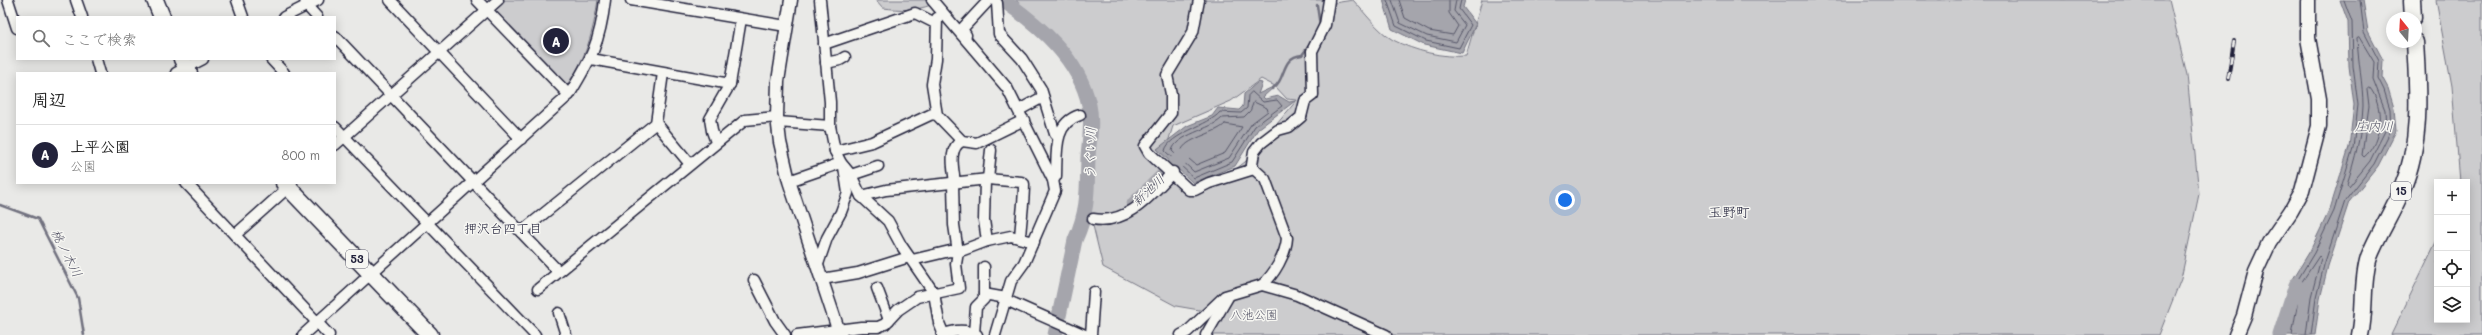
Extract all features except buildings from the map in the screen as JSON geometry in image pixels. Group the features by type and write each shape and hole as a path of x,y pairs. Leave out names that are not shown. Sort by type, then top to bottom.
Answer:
{"main road":[{"path":"155,0 162,16"},
{"path":"2236,335 2244,316 2256,271 2269,243 2291,211 2302,191 2319,126 2319,99 2308,38 2308,0"},
{"path":"2412,0 2413,12"},
{"name":"15","path":"2360,335 2364,277 2370,256 2403,187 2414,147 2419,109 2415,48"},
{"name":"53","path":"288,184 430,335"}],"street":[{"path":"8,0 16,25"},
{"path":"76,0 82,16"},
{"path":"237,0 242,16"},
{"path":"286,16 306,3 318,0"},
{"path":"390,0 438,54 521,139"},
{"path":"477,0 569,95"},
{"path":"336,144 498,0"},
{"path":"303,335 428,224 569,95 591,59 601,31 605,0"},
{"path":"631,0 786,26"},
{"path":"791,0 778,81 777,120 789,181 840,333"},
{"path":"820,0 830,102 830,126 835,151 862,196 888,221 910,259 934,292 939,323 943,335 955,331 975,334 976,307 984,299 984,268"},
{"path":"932,0 997,74 1019,110 1054,180 1055,191 1024,263 1011,281 995,335"},
{"path":"1199,0 1194,32 1167,75 1171,94 1171,113 1146,146 1150,153 1173,172 1189,190 1196,190 1209,183 1254,170"},
{"path":"1181,335 1187,332 1225,296 1262,285 1269,279 1287,248 1288,238 1265,178 1254,170 1252,165 1254,152 1261,143 1272,134 1289,127 1301,117 1305,102 1313,95 1312,51 1325,25 1329,0"},
{"path":"965,38 966,35 962,29 993,2 1000,34 1022,59 1043,97 1055,134 1058,137"},
{"path":"306,3 316,16"},
{"path":"941,11 935,23 936,59 932,84 937,115 962,141 977,143 1024,120"},
{"path":"824,44 915,13 935,23"},
{"path":"716,142 710,120 730,84 741,19"},
{"path":"336,37 558,271"},
{"path":"826,63 840,60 845,57"},
{"path":"591,59 730,84"},
{"path":"96,60 100,72"},
{"path":"183,68 201,60"},
{"path":"272,60 283,72"},
{"path":"521,232 656,123 663,73"},
{"path":"1019,110 1043,97"},
{"path":"835,151 872,142 928,116 937,115"},
{"path":"1054,180 1056,176 1058,137 1064,124 1080,115"},
{"path":"538,289 716,142 745,120 777,120 830,126"},
{"path":"656,123 690,164"},
{"path":"336,128 535,335"},
{"path":"797,335 840,333 861,327 878,327 917,297 934,292 959,288 956,264 958,252 954,225 954,183 952,157 956,147 962,141"},
{"path":"987,241 984,220 991,150"},
{"path":"789,181 845,168 878,166"},
{"path":"817,267 827,238 841,212 848,193 845,168"},
{"path":"1093,219 1116,218 1127,215 1143,203 1173,172"},
{"path":"862,196 886,190 987,179 1024,184 1024,208 1022,213 1020,238"},
{"path":"187,184 329,335"},
{"path":"235,235 288,184"},
{"path":"822,279 858,273 910,259 950,251 958,252 987,241 1011,236 1034,242"},
{"path":"754,280 775,321 785,335"},
{"path":"1262,285 1292,293 1386,335"},
{"path":"877,288 889,320"},
{"path":"1091,335 1094,292"},
{"path":"984,294 1006,299 1047,320 1085,335"},
{"path":"1206,335 1230,294"},
{"path":"559,313 566,335"}],"green space":[{"path":"504,0 598,0 594,23 584,56 566,86 494,11"},
{"path":"876,0 933,0 931,5 925,7 902,10 883,8"},
{"name":"八池公園","path":"1016,0 1330,0 1334,3 1353,0 1377,27 1393,40 1410,47 1438,55 1466,56 1482,0 2169,0 2187,75 2199,194 2181,279 2159,335 1212,335 1223,314 1176,306 1103,267 1089,209 1095,142 1090,92 1061,44","holes":["1261,79 1275,86 1287,99 1297,100 1245,162 1219,182 1192,189 1174,173 1165,152 1173,126 1231,101"]},
{"path":"2436,0 2482,0 2482,335 2391,335 2434,246 2434,323 2470,323 2470,179 2460,179 2452,86"}],"water":[{"path":"1383,0 1465,0 1463,7 1476,24 1462,53 1424,45 1392,29"},
{"name":"庄内川","path":"2340,0 2363,0 2368,31 2383,60 2382,77 2388,88 2394,108 2396,131 2378,166 2349,202 2328,266 2320,299 2315,335 2282,335 2293,279 2310,251 2330,209 2349,147 2354,105 2349,66 2348,22"},
{"path":"1258,82 1262,83 1258,94 1275,86 1263,97 1265,99 1279,96 1289,102 1295,101 1258,129 1235,166 1193,183 1157,149 1187,126 1212,116 1218,108 1239,110 1243,106 1244,94"}],"waterway":[{"name":"うぐい川","path":"1003,0 1031,21 1067,58 1077,73 1084,88 1089,105 1091,118 1085,209 1080,229 1075,240 1055,335"},
{"path":"1317,5 1320,26"},
{"path":"1272,89 1277,85 1290,60 1302,55 1314,39"},
{"name":"新池川","path":"1134,204 1182,157"},
{"name":"桃ノ木川","path":"0,205 38,219 78,298 84,335"},
{"name":"庄内川","path":"2280,335 2296,285"}],"railway":[{"path":"2228,79 2234,41"}],"place":[{"name":"上平公園","path":"556,41"}],"district":[{"name":"玉野町","path":"1729,212"},
{"name":"押沢台四丁目","path":"503,228"}]}
